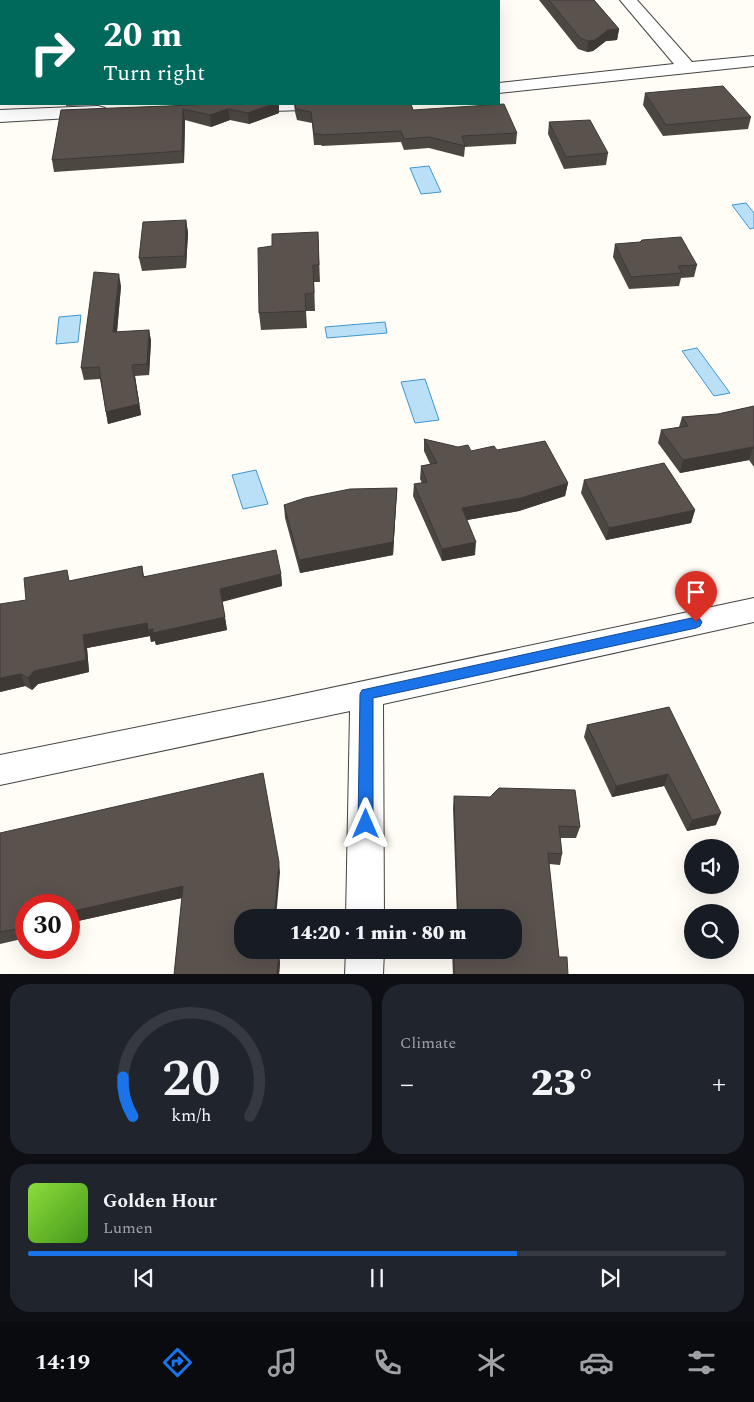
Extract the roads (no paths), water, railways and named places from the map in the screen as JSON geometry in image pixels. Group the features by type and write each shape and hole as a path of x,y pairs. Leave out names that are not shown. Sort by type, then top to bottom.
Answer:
{"street":[{"path":"628,0 687,68"},
{"path":"500,88 754,61"},
{"path":"226,107 279,105"},
{"path":"0,116 118,111"},
{"path":"0,770 367,694 754,610"},
{"path":"365,909 367,694"},
{"path":"364,974 365,959"}],"water":[{"path":"429,166 441,192 421,194 410,168"},
{"path":"746,203 754,213 754,228 750,229 732,205"},
{"path":"81,315 78,342 56,344 59,317"},
{"path":"385,322 387,333 327,338 325,327"},
{"path":"697,348 730,393 714,396 682,351"},
{"path":"425,379 439,420 415,423 401,382"},
{"path":"256,470 268,504 243,509 232,475"}]}
